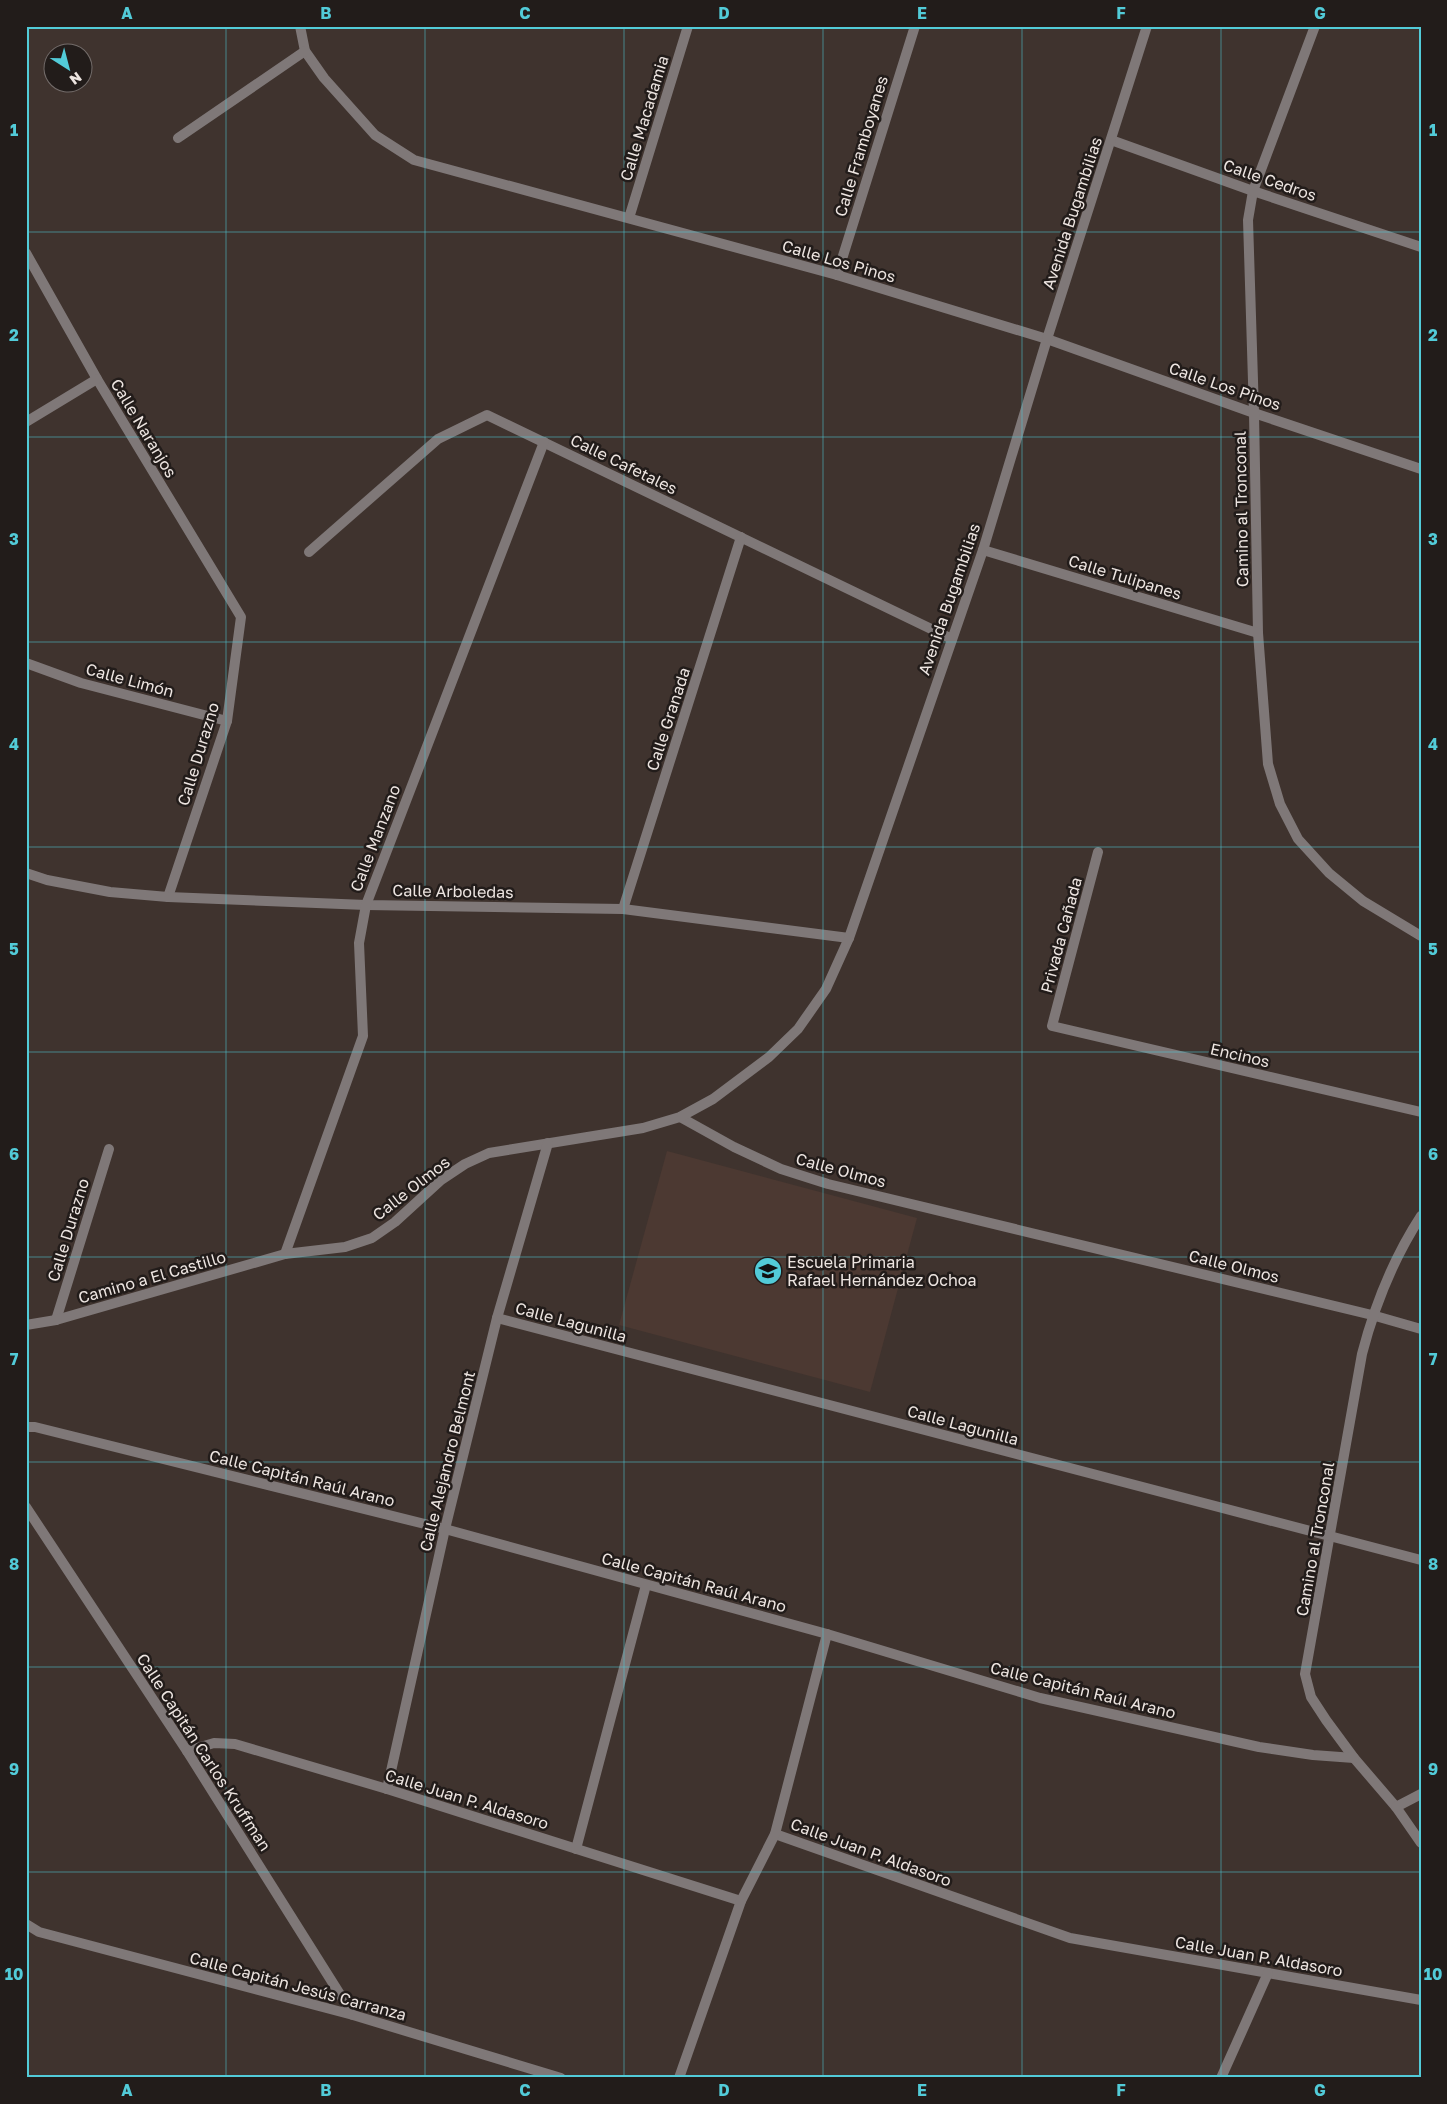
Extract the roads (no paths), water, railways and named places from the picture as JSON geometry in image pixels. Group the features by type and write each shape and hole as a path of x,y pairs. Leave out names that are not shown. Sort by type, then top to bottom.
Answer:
{"street":[{"name":"Calle Los Pinos","path":"300,26 305,51 324,78 375,134 414,160 837,275 1047,339 1254,413 1421,469"},
{"name":"Calle Macadamia","path":"629,218 688,26"},
{"name":"Calle Framboyanes","path":"837,275 915,26"},
{"name":"Avenida Bugambilias","path":"680,1117 713,1100 769,1058 798,1029 826,989 850,938 983,550 1047,339 1147,26"},
{"name":"Camino al Tronconal","path":"1315,26 1253,191 1248,220 1258,633 1268,764 1280,804 1298,839 1329,873 1362,901 1421,936"},
{"path":"178,138 305,51"},
{"name":"Calle Cedros","path":"1111,140 1253,191 1421,247"},
{"name":"Calle Naranjos","path":"26,253 97,379 241,617"},
{"path":"26,422 97,379"},
{"name":"Calle Cafetales","path":"309,552 438,439 487,415 952,639"},
{"name":"Calle Manzano","path":"284,1254 363,1036 358,943 366,905 544,442"},
{"name":"Calle Granada","path":"623,910 741,537"},
{"name":"Calle Tulipanes","path":"983,550 1258,633"},
{"name":"Calle Durazno","path":"168,896 227,721 241,617"},
{"name":"Calle Limón","path":"26,663 81,683 227,721"},
{"name":"Privada Cañada","path":"1052,1026 1098,852"},
{"name":"Calle Arboledas","path":"26,872 47,880 110,892 366,905 623,910 850,938"},
{"name":"Encinos","path":"1052,1026 1421,1112"},
{"name":"Calle Olmos","path":"284,1254 345,1247 372,1238 395,1222 441,1180 465,1164 489,1153 643,1128 680,1117 734,1147 780,1169 828,1184 1372,1315 1421,1329"},
{"name":"Calle Alejandro Belmont","path":"387,1789 445,1529 497,1318 548,1143"},
{"name":"Calle Durazno","path":"56,1320 109,1149"},
{"name":"Camino al Tronconal","path":"1421,1216 1390,1271 1372,1315 1362,1354 1306,1674 1311,1698 1354,1758 1396,1807 1421,1843"},
{"name":"Camino a El Castillo","path":"26,1325 56,1320 284,1254"},
{"name":"Calle Lagunilla","path":"497,1318 1331,1538 1421,1560"},
{"name":"Calle Capitán Raúl Arano","path":"26,1427 35,1427 445,1529 827,1634 1040,1698 1259,1747 1354,1758"},
{"name":"Calle Capitán Carlos Kruffman","path":"26,1507 187,1751 353,2015"},
{"path":"576,1849 646,1585"},
{"path":"775,1834 827,1634"},
{"name":"Calle Juan P. Aldasoro","path":"187,1751 214,1744 235,1744 387,1789 741,1902 775,1834 1070,1938 1421,2000"},
{"path":"1396,1807 1421,1794"},
{"path":"679,2078 741,1902"},
{"name":"Calle Capitán Jesús Carranza","path":"26,1924 39,1932 353,2015 562,2078"},
{"path":"1221,2078 1268,1973"}],"place":[{"name":"Escuela Primaria Rafael Hernández Ochoa","path":"768,1271"}]}
